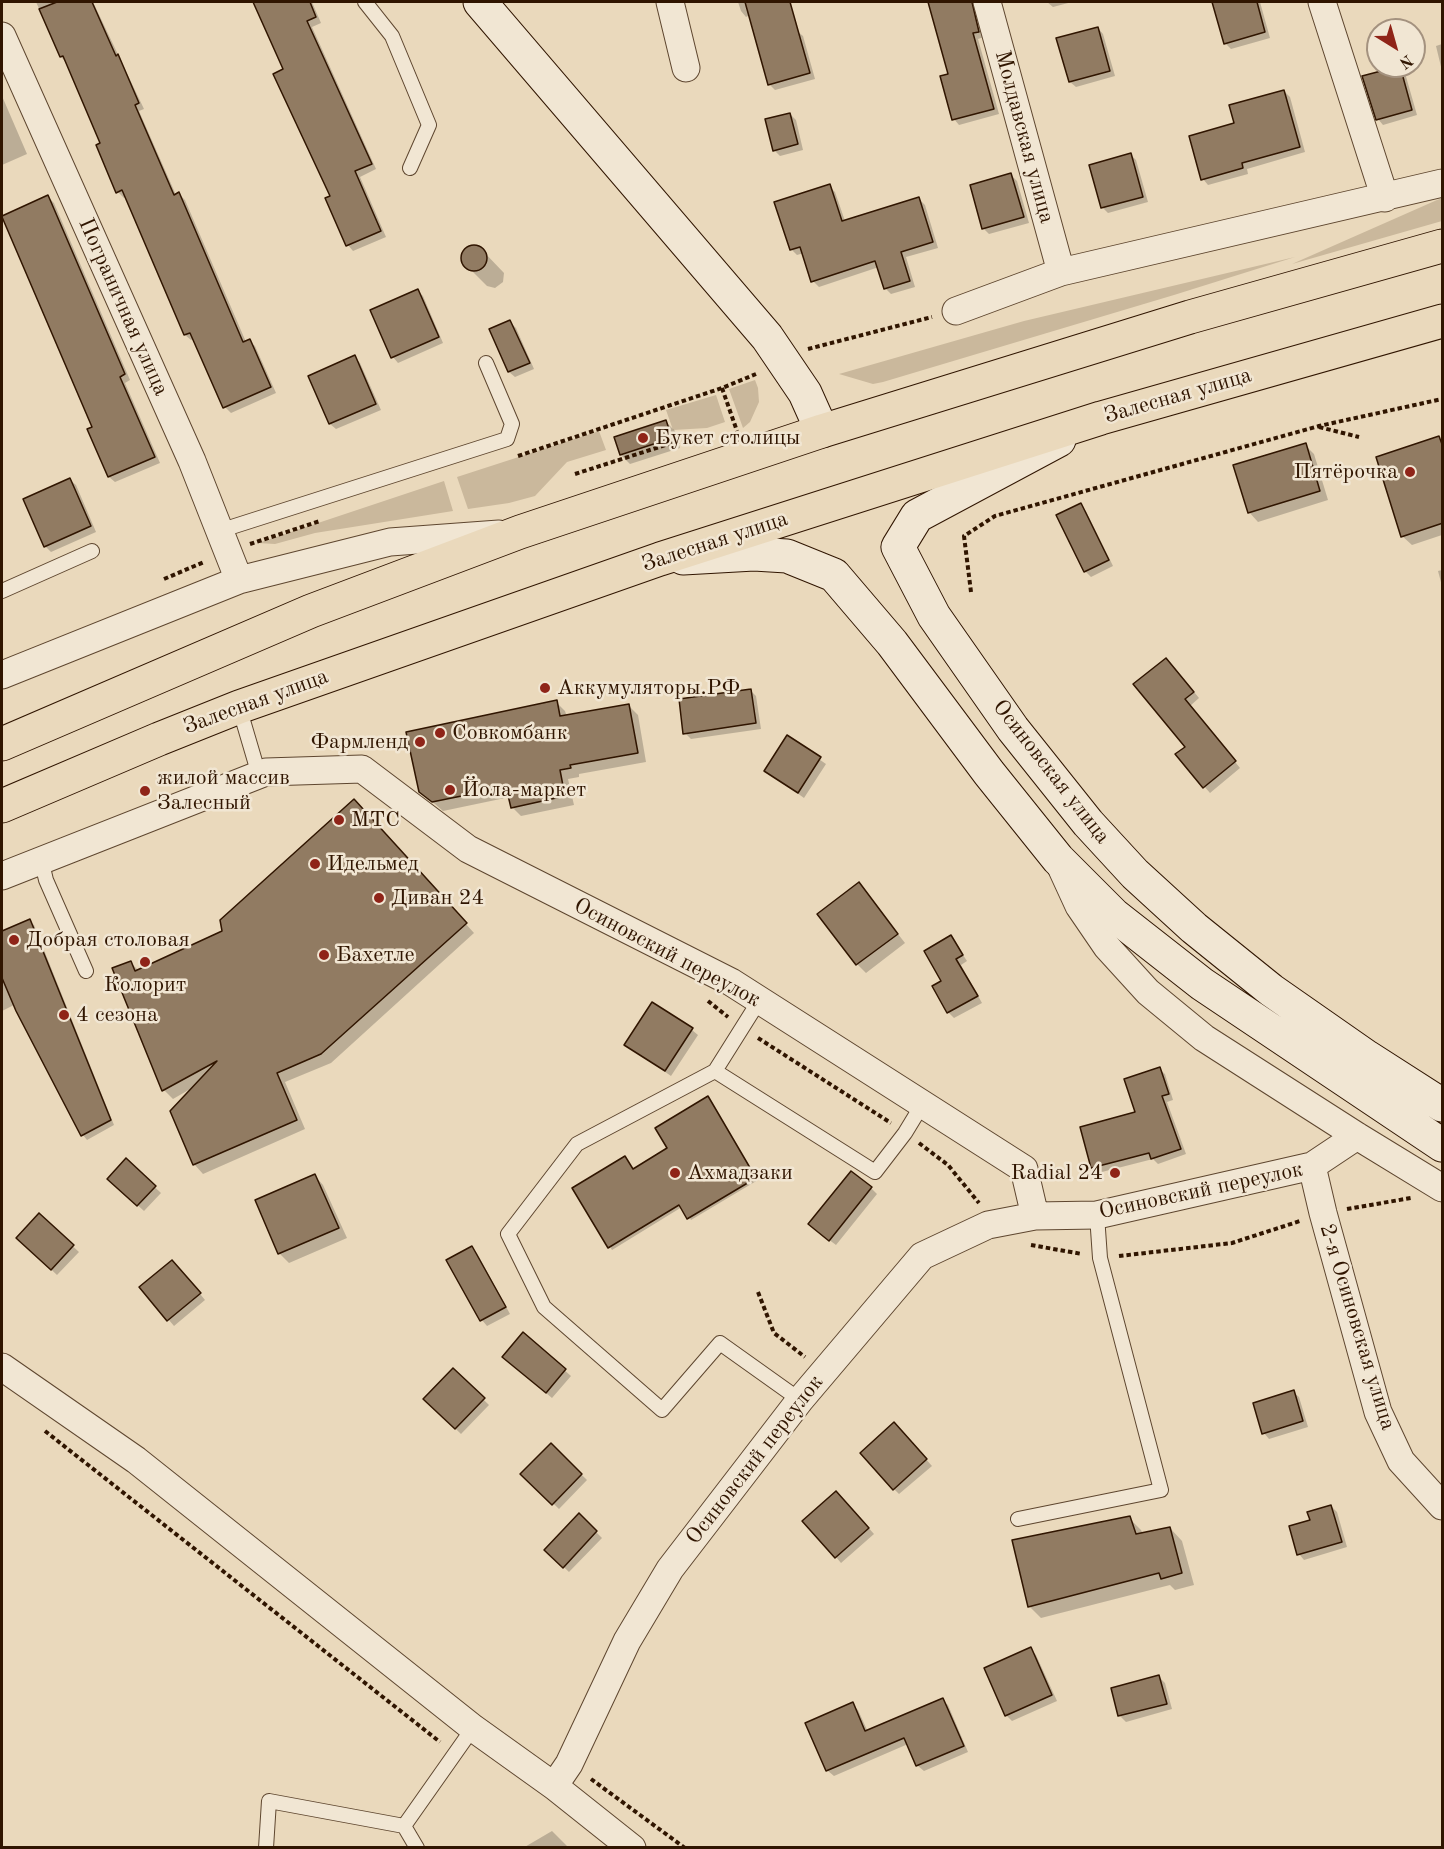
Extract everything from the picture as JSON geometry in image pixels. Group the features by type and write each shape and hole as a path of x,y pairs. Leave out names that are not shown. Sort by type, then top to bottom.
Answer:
{"main road":[{"path":"2,744 311,611 520,532 822,431 1190,317 1443,246"},
{"name":"Залесная улица","path":"2,806 239,707 660,559 1101,418 1443,321"}],"street":[{"path":"480,2 768,337 805,393 822,431"},
{"path":"670,2 686,68"},
{"name":"Молдавская улица","path":"987,2 1061,272"},
{"path":"1322,2 1386,198"},
{"name":"Пограничная улица","path":"2,36 192,461 239,580"},
{"path":"956,311 1061,272 1443,183"},
{"name":"Осиновская улица","path":"1101,418 917,516 898,547 902,556 934,616 1013,729 1088,823 1135,874 1194,928 1271,990 1367,1057 1443,1105"},
{"path":"2,675 239,580 390,542 520,532"},
{"name":"Осиновская улица","path":"660,559 754,554 787,556 834,575 892,643 989,773 1058,859 1114,915 1203,984 1443,1144"},
{"name":"Осиновский переулок","path":"259,775 266,772 362,769 468,849 731,982 1024,1169 1035,1216"},
{"path":"2,876 259,775"},
{"path":"1058,859 1079,906 1107,947 1148,992 1204,1038 1443,1188"},
{"name":"Осиновский переулок","path":"554,1786 569,1764 627,1641 670,1569 800,1400 922,1256 988,1225 1035,1216 1097,1215 1312,1166 1357,1136"},
{"name":"2-я Осиновская улица","path":"1312,1166 1378,1412 1401,1461 1443,1506"},
{"path":"2,1367 136,1460 473,1728 554,1786 632,1848"}],"lane":[{"path":"365,2 392,36 429,125 410,168"},
{"path":"223,541 507,440 512,424 486,363"},
{"path":"2,591 92,551"},
{"path":"239,707 259,775"},
{"path":"41,859 46,880 86,971"},
{"path":"759,1001 715,1071 577,1144 507,1234 544,1307 662,1410 720,1343 800,1400"},
{"path":"715,1071 875,1172 905,1133 922,1105"},
{"path":"1018,1519 1161,1490 1100,1258 1097,1215"},
{"path":"404,1826 473,1728"},
{"path":"266,1848 269,1801 404,1826 417,1848"}],"path":[{"path":"806,350 956,311"},
{"path":"518,456 723,388 756,374"},
{"path":"723,388 739,436"},
{"path":"970,592 964,536 995,516 1319,426 1443,399"},
{"path":"1319,426 1359,437"},
{"path":"575,474 675,442 707,439"},
{"path":"163,580 223,541 327,519"},
{"path":"704,998 742,1028 905,1133 948,1165 979,1203 988,1225"},
{"path":"1030,1245 1100,1258 1232,1243 1323,1213 1418,1197"},
{"path":"758,1292 774,1333 825,1372"},
{"path":"39,1426 455,1754"},
{"path":"569,1764 685,1848"}],"shaded area":[{"path":"1442,198 1442,221 1292,264 1437,200"},
{"path":"1295,257 883,382 873,384 839,374 1024,321"},
{"path":"755,380 759,402 750,422 743,428 729,389"},
{"path":"716,395 725,422 707,428 673,430 666,410"},
{"path":"599,431 606,450 567,462 535,496 509,503 468,509 457,477"},
{"path":"444,481 453,511 315,533 275,544 258,543"}],"building":[{"path":"57,2 92,2 139,103 135,105 174,195 179,192 243,342 250,339 271,387 223,408 190,333 184,335 122,190 116,193 96,145 100,143 63,56 60,57 39,9"},
{"path":"253,2 310,2 316,17 307,21 372,164 355,171 381,231 346,246 325,198 330,196 273,74 283,69"},
{"path":"745,2 790,2 810,73 768,85"},
{"path":"928,2 972,2 979,32 973,33 994,109 952,120 940,76 948,74"},
{"path":"1212,2 1257,2 1265,32 1224,44"},
{"path":"1098,27 1110,71 1069,82 1056,38"},
{"path":"1366,75 1366,78 1403,78 1412,110 1376,120 1362,76"},
{"path":"1284,90 1300,147 1242,163 1243,168 1201,180 1189,136 1234,123 1229,105"},
{"path":"790,113 798,144 773,151 765,119"},
{"path":"1131,153 1143,197 1101,208 1089,165"},
{"path":"1011,173 1024,217 982,229 970,185"},
{"path":"830,184 842,221 919,197 933,242 901,252 910,281 884,289 875,261 811,282 800,247 790,250 774,202"},
{"path":"48,195 125,374 120,377 155,457 108,477 87,429 92,427 2,217"},
{"path":"474,245 483,249 487,258 483,267 474,271 465,267 461,258 465,249"},
{"path":"418,289 439,337 391,358 370,310"},
{"path":"510,320 530,363 508,372 489,329"},
{"path":"355,355 376,404 329,424 308,376"},
{"name":"Букет столицы","path":"666,420 672,438 620,455 614,437"},
{"path":"1439,436 1443,447 1443,523 1401,537 1376,457"},
{"path":"1306,443 1320,491 1248,513 1233,465"},
{"path":"70,478 91,526 44,547 23,499"},
{"path":"1081,503 1109,560 1084,572 1056,515"},
{"path":"1166,658 1194,692 1185,699 1236,761 1203,788 1175,754 1185,747 1133,684"},
{"path":"751,689 756,723 683,734 679,699"},
{"path":"557,700 560,716 629,704 638,753 570,765 571,768 560,770 565,796 511,808 506,787 432,802 419,792 406,732"},
{"path":"787,735 821,757 798,793 764,771"},
{"path":"354,799 467,923 321,1054 277,1073 297,1120 193,1165 170,1111 217,1061 162,1091 112,968 131,961 135,971 222,931 220,920"},
{"path":"859,882 898,934 856,965 817,914"},
{"path":"30,919 111,1120 81,1136 16,1011 2,978 2,931"},
{"path":"951,935 963,955 956,959 978,996 947,1013 932,986 941,981 924,951"},
{"path":"652,1002 693,1028 665,1071 624,1045"},
{"path":"1160,1067 1169,1094 1162,1096 1181,1149 1151,1159 1149,1153 1091,1168 1080,1127 1135,1112 1124,1079"},
{"name":"Ахмадзаки","path":"708,1096 756,1178 687,1219 679,1205 608,1248 572,1188 625,1156 633,1169 667,1148 655,1128"},
{"path":"126,1158 156,1186 137,1206 107,1179"},
{"path":"851,1171 872,1187 829,1241 808,1224"},
{"path":"315,1174 339,1228 278,1254 255,1200"},
{"path":"39,1213 74,1245 51,1270 16,1238"},
{"path":"472,1246 506,1307 480,1321 446,1260"},
{"path":"172,1260 201,1293 167,1321 139,1287"},
{"path":"523,1332 566,1369 546,1393 502,1357"},
{"path":"453,1368 485,1398 455,1429 423,1399"},
{"path":"1294,1390 1303,1421 1262,1434 1253,1403"},
{"path":"894,1422 927,1459 893,1490 860,1453"},
{"path":"551,1443 582,1474 552,1505 520,1474"},
{"path":"836,1491 869,1528 835,1558 802,1521"},
{"path":"1331,1505 1342,1542 1297,1555 1289,1526 1310,1520 1307,1512"},
{"path":"579,1513 597,1531 563,1568 544,1550"},
{"path":"1130,1516 1136,1534 1170,1527 1182,1573 1161,1579 1159,1573 1028,1607 1012,1540"},
{"path":"1031,1647 1052,1695 1005,1716 984,1668"},
{"path":"1159,1675 1167,1704 1118,1716 1111,1688"},
{"path":"943,1698 964,1746 916,1766 904,1738 826,1771 805,1723 853,1702 865,1731"}],"place":[{"name":"Букет столицы","path":"643,438"},
{"name":"Пятёрочка","path":"1410,472"},
{"name":"Аккумуляторы.РФ","path":"545,688"},
{"name":"Совкомбанк","path":"440,733"},
{"name":"Фармленд","path":"420,742"},
{"name":"Йола-маркет","path":"450,790"},
{"name":"жилой массив Залесный","path":"145,791"},
{"name":"МТС","path":"339,820"},
{"name":"Идельмед","path":"315,864"},
{"name":"Диван 24","path":"379,898"},
{"name":"Добрая столовая","path":"14,940"},
{"name":"Бахетле","path":"324,955"},
{"name":"Колорит","path":"145,962"},
{"name":"4 сезона","path":"64,1015"},
{"name":"Ахмадзаки","path":"675,1173"},
{"name":"Radial 24","path":"1115,1173"}]}
